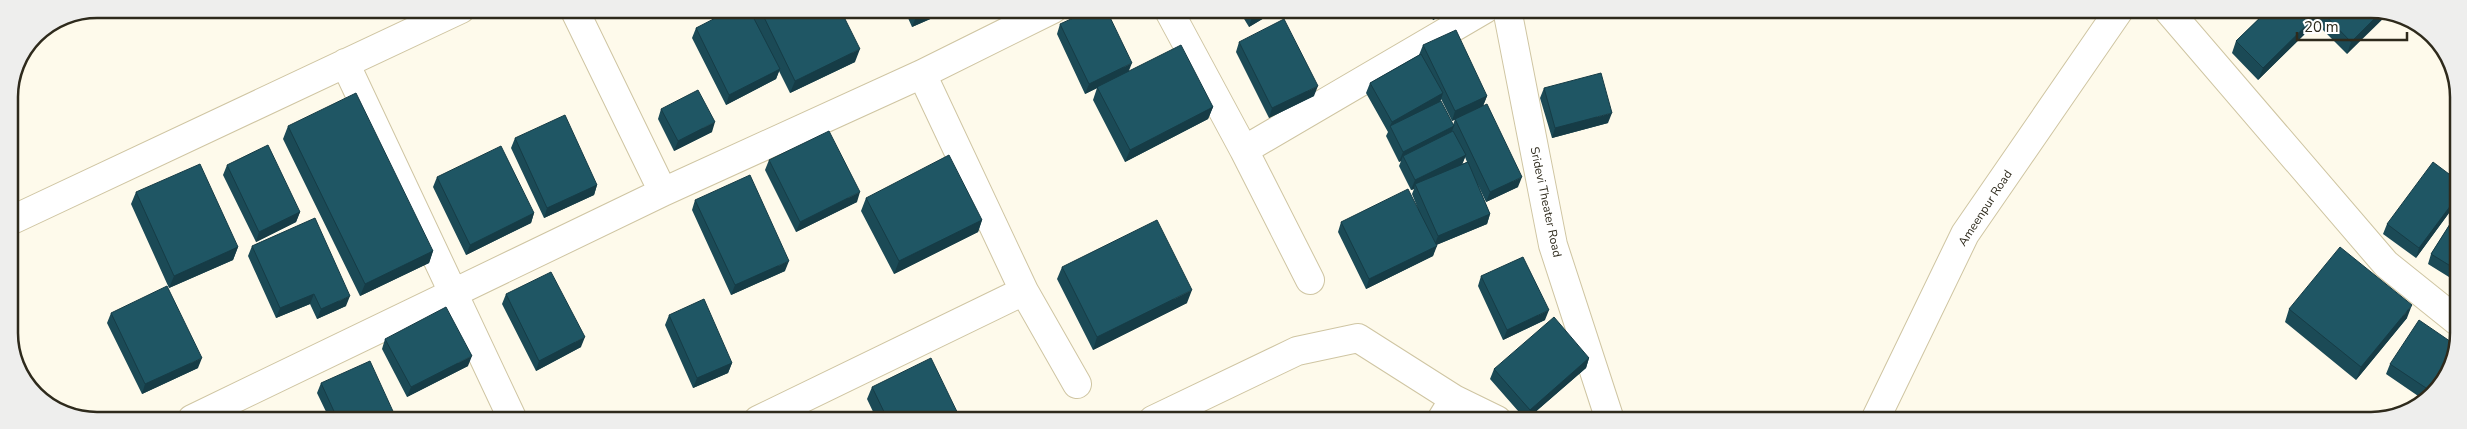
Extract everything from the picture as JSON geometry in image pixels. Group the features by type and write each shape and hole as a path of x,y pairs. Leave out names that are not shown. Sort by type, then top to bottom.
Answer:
{"street":[{"path":"17,218 444,17"},
{"path":"578,17 663,192"},
{"path":"209,412 663,192 922,74 1037,17"},
{"path":"1172,17 1244,150 1310,280"},
{"path":"1244,150 1471,17"},
{"name":"Sridevi Theater Road","path":"1509,17 1553,244 1607,412"},
{"name":"Ameenpur Road","path":"1879,412 1965,234 2115,17"},
{"path":"2172,17 2386,264 2450,315"},
{"path":"345,63 455,293 509,412"},
{"path":"922,74 1024,291 1077,384"},
{"path":"774,412 1024,291"},
{"path":"1170,412 1297,351 1358,338 1448,409 1461,412"}],"building":[{"path":"717,17 753,17 780,69 729,95 696,28"},
{"path":"764,17 844,17 860,49 795,81"},
{"path":"1075,17 1110,17 1132,63 1089,84 1060,24"},
{"path":"2261,17 2315,17 2263,68 2236,41"},
{"path":"2327,17 2376,17 2351,42"},
{"path":"1284,19 1318,86 1272,108 1239,42"},
{"path":"1456,30 1487,96 1455,111 1423,45"},
{"path":"1181,45 1213,107 1130,150 1097,87"},
{"path":"1421,54 1443,93 1392,122 1370,83"},
{"path":"1601,73 1612,113 1555,128 1544,88"},
{"path":"698,90 715,122 678,141 661,109"},
{"path":"356,93 433,251 365,284 288,126"},
{"path":"1441,101 1454,126 1403,152 1390,126"},
{"path":"1487,104 1522,177 1490,192 1455,119"},
{"path":"565,115 597,185 547,208 515,138"},
{"path":"829,131 860,192 800,222 769,160"},
{"path":"1453,131 1466,155 1415,180 1403,156"},
{"path":"268,145 300,212 259,232 227,165"},
{"path":"501,146 534,213 470,245 437,177"},
{"path":"949,155 982,220 899,261 866,198"},
{"path":"1468,162 1490,214 1438,236 1415,184"},
{"path":"2433,162 2450,175 2450,206 2419,248 2387,224"},
{"path":"200,164 238,247 174,276 136,192"},
{"path":"750,175 789,261 735,285 695,200"},
{"path":"1408,189 1437,246 1369,279 1341,222"},
{"path":"315,218 350,296 321,309 314,294 280,308 252,246"},
{"path":"1157,220 1192,290 1097,337 1062,267"},
{"path":"2450,224 2450,266 2431,254"},
{"path":"2340,247 2412,305 2361,367 2289,309"},
{"path":"1523,257 1549,310 1507,330 1481,276"},
{"path":"551,272 585,337 539,361 506,294"},
{"path":"167,286 202,358 145,384 111,313"},
{"path":"704,299 732,363 697,378 669,315"},
{"path":"446,307 472,356 411,387 385,339"},
{"path":"1554,317 1589,358 1530,410 1494,369"},
{"path":"2419,320 2449,341 2441,368 2426,388 2390,364"},
{"path":"931,358 957,412 884,412 872,387"},
{"path":"370,361 393,412 334,412 321,383"}]}
